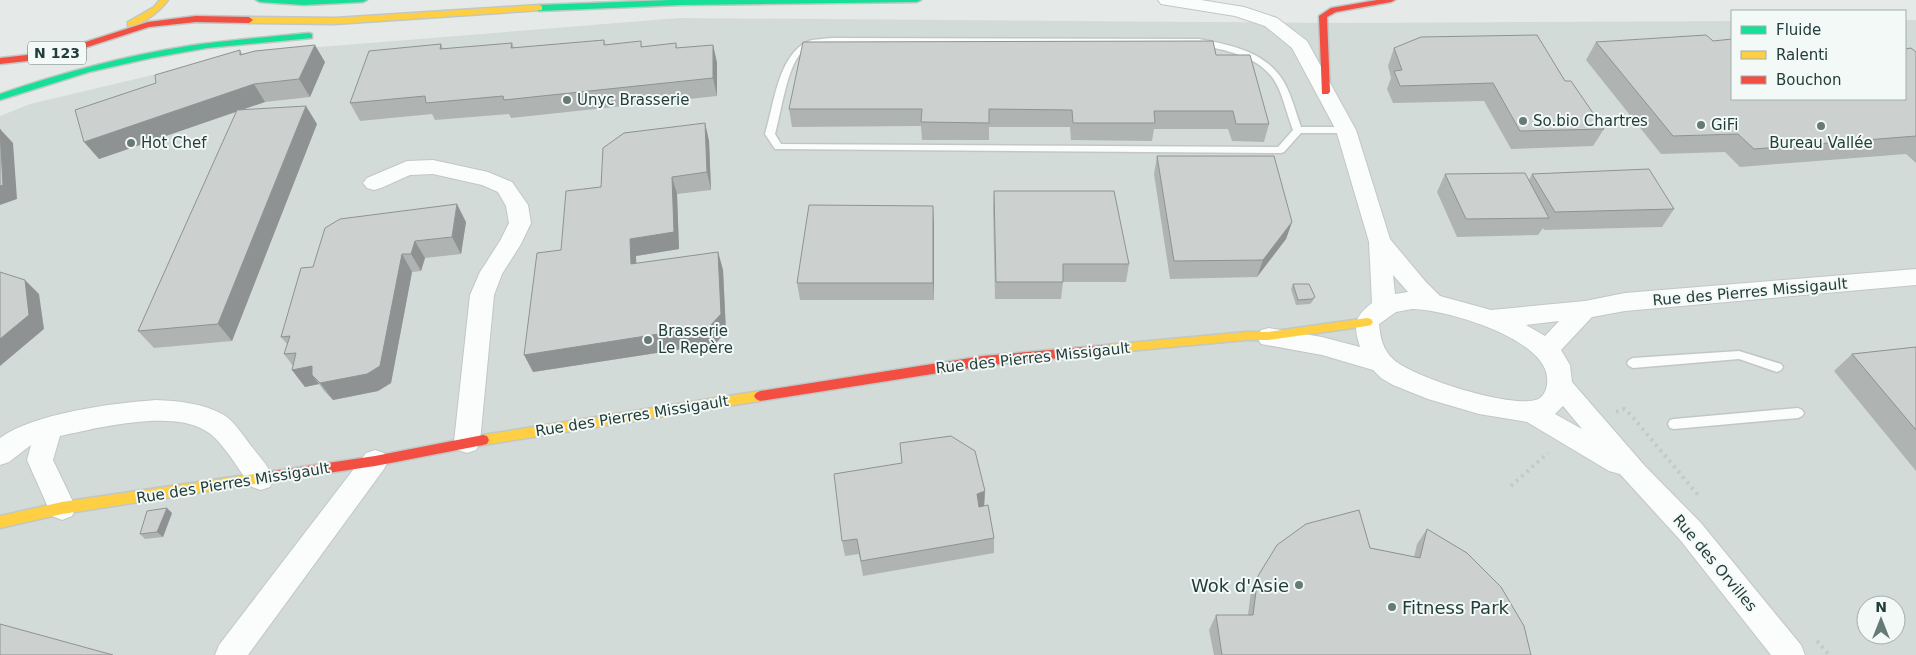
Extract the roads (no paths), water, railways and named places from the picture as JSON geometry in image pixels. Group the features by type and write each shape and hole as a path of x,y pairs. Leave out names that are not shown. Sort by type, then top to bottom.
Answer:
{"main road":[{"name":"N 123","path":"113,35 157,9 164,0"},
{"path":"260,0 312,2 363,0"},
{"name":"N 123","path":"0,61 60,52 148,25 196,19 335,21 480,13 583,4 676,1 917,0"},
{"path":"1325,92 1324,16 1341,8 1391,0"},
{"path":"337,32 480,13"},
{"path":"0,98 100,66 155,54 216,44 318,35"},
{"name":"Rue des Pierres Missigault","path":"0,522 62,508 375,461 467,442 983,361 1246,336 1268,336 1375,314"}],"street":[{"path":"1167,0 1238,11 1271,22 1300,46 1346,130 1380,242 1375,314 1368,340 1380,362 1400,377 1424,387 1483,404 1531,412 1545,408 1554,400 1560,385 1560,370 1546,349 1492,319 1430,301 1393,302 1375,314"},
{"path":"374,183 407,168 433,167 488,179 504,187 517,205 520,223 510,244 490,272 482,295 467,442"},
{"path":"1380,242 1430,301"},
{"name":"Rue des Pierres Missigault","path":"1492,319 1585,310 1625,302 1916,277"},
{"path":"1546,349 1585,310"},
{"name":"Rue des Pierres Missigault","path":"1268,336 1322,346 1380,362"},
{"name":"Rue des Orvilles","path":"1560,385 1636,474 1691,532 1790,655"},
{"path":"0,454 13,441 33,431 122,413 158,411 190,413 216,423 261,479"},
{"name":"Rue des Orvilles","path":"1531,412 1636,474"},
{"path":"49,428 40,460 62,508"},
{"path":"230,655 375,461"}],"lane":[{"path":"1298,130 1278,80 1262,62 1232,48 1199,42 832,41 812,43 798,51 784,75 770,134 778,147 1281,150 1298,130 1346,130"},
{"path":"1632,363 1740,355 1777,367"},
{"path":"1674,424 1798,413"}],"place":[{"name":"Unyc Brasserie","path":"567,100"},
{"name":"So.bio Chartres","path":"1523,121"},
{"name":"GiFi","path":"1701,125"},
{"name":"Bureau Vallée","path":"1821,126"},
{"name":"Hot Chef","path":"131,143"},
{"name":"Brasserie Le Repère","path":"648,340"},
{"name":"Wok d'Asie","path":"1299,585"},
{"name":"Fitness Park","path":"1392,607"}]}
